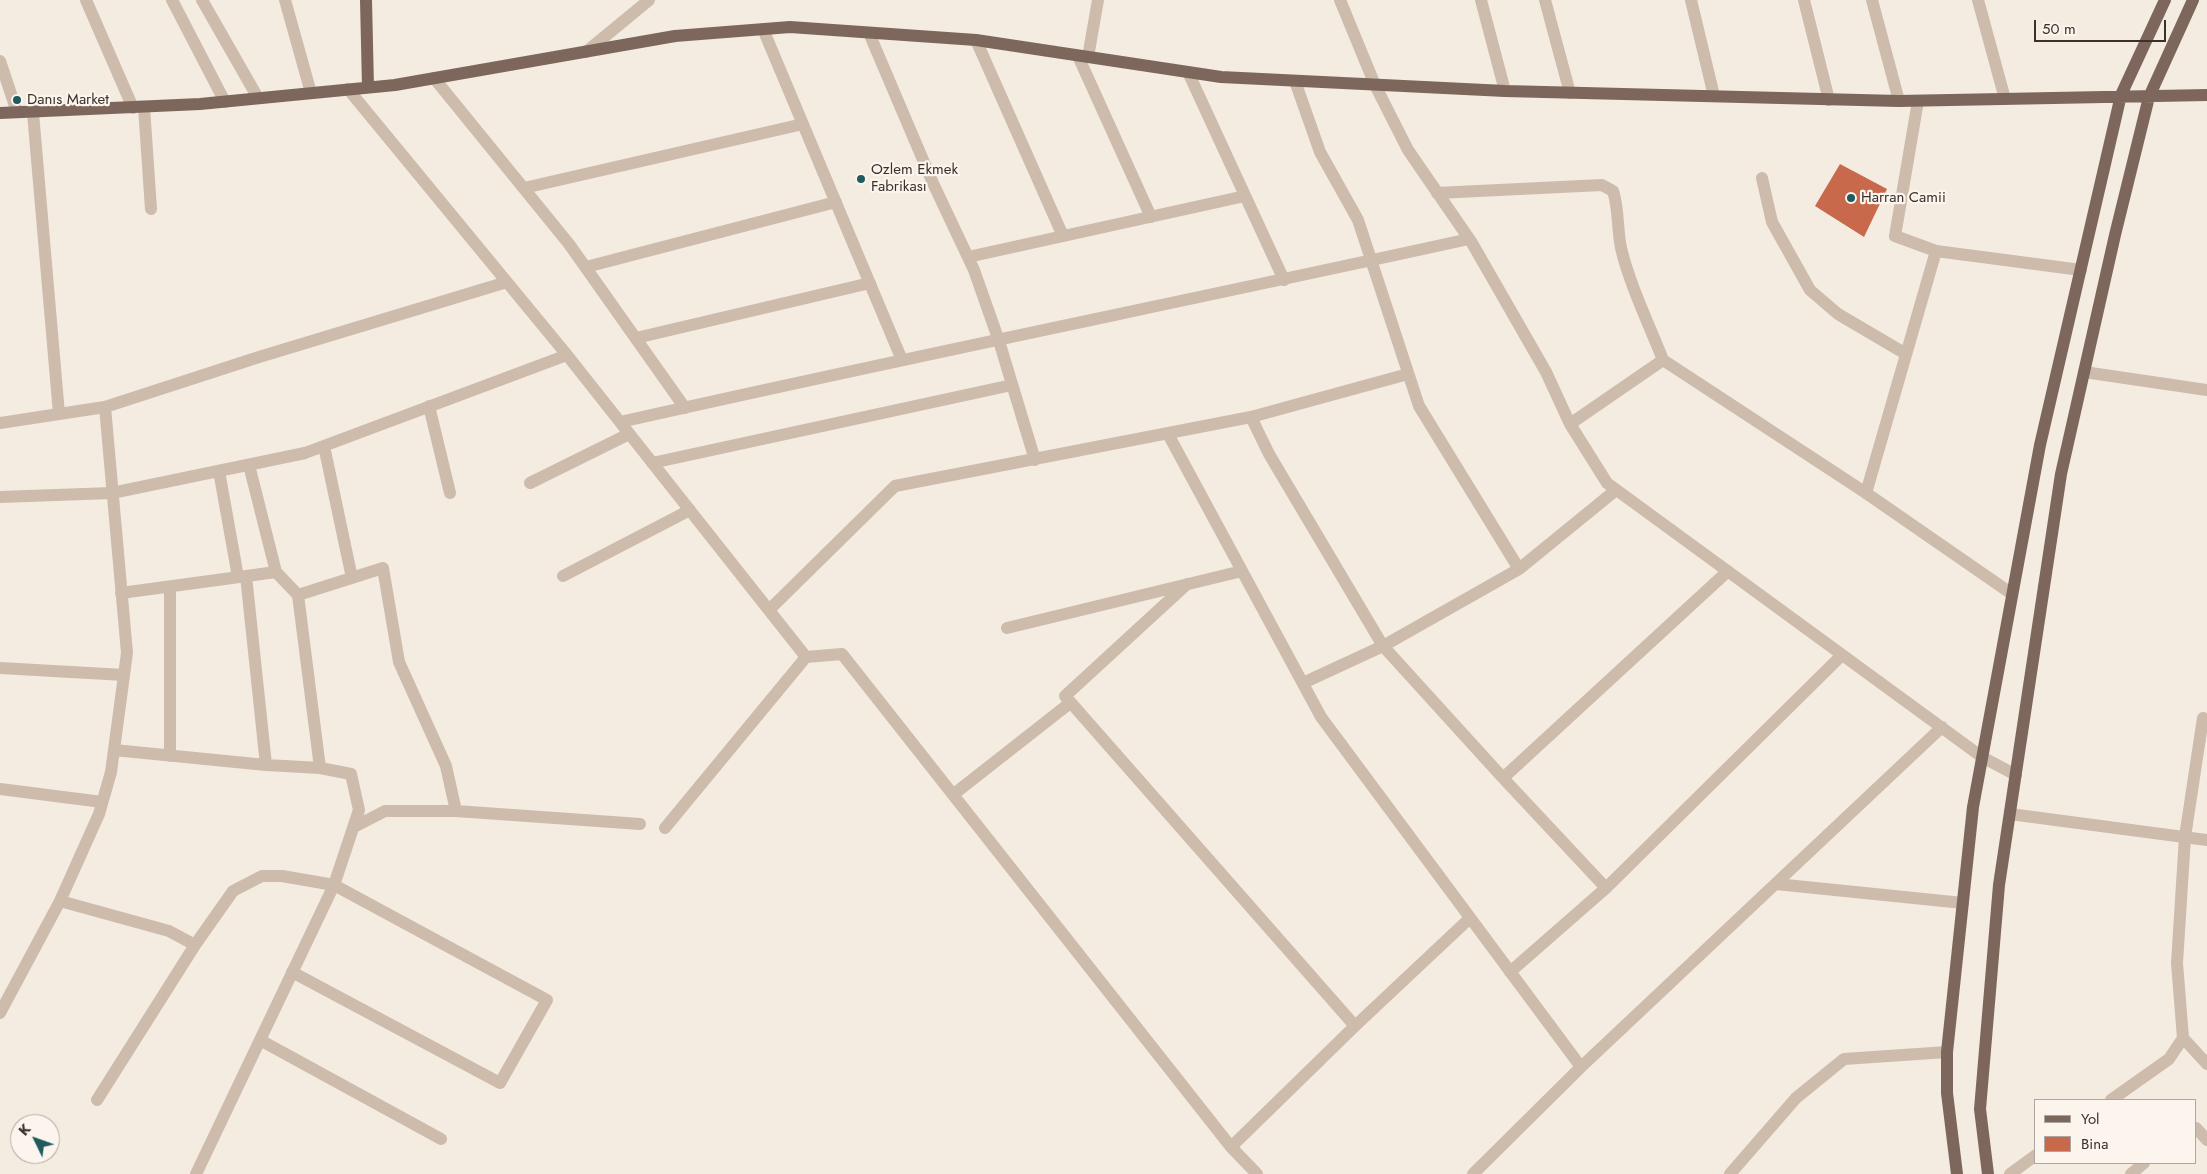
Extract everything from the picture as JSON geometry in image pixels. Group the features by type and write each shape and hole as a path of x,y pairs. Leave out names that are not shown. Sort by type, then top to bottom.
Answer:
{"main road":[{"path":"366,0 368,87"},
{"path":"1957,1174 1947,1093 1947,1052 1973,807 2040,445 2121,96 2165,0"},
{"path":"1988,1174 1980,1109 1999,885 2061,474 2149,97 2193,0"},
{"path":"0,113 33,113 225,102 368,87 434,78 675,36 790,27 976,40 1221,77 1504,92 1899,101 2149,97 2207,94"}],"street":[{"path":"86,0 138,107 151,209"},
{"path":"172,0 225,102"},
{"path":"202,0 258,98"},
{"path":"285,0 311,93"},
{"path":"586,52 649,0"},
{"path":"1098,0 1083,56 1152,217"},
{"path":"1340,0 1375,85 1408,150 1469,239 1546,372 1570,424 1607,483 1982,757 2016,775"},
{"path":"1481,0 1504,92"},
{"path":"1545,0 1570,93"},
{"path":"1691,0 1714,96"},
{"path":"1804,0 1830,100"},
{"path":"1872,0 1899,101"},
{"path":"1978,0 2005,99"},
{"path":"763,29 902,360"},
{"path":"869,32 932,181 968,257 999,340 1035,460"},
{"path":"976,40 1063,236"},
{"path":"0,61 17,112"},
{"path":"1188,72 1284,280"},
{"path":"434,78 586,267 685,408"},
{"path":"1295,81 1320,152 1358,220 1419,406 1519,569"},
{"path":"348,89 567,355 806,657"},
{"path":"1918,100 1895,236 1936,251 2081,270"},
{"path":"33,113 59,414"},
{"path":"524,188 803,124"},
{"path":"1762,178 1772,222 1810,290 1822,303 1844,318 1906,354"},
{"path":"1437,193 1602,184 1613,191 1616,201 1621,247 1632,282 1663,360 1866,493 2012,594"},
{"path":"968,257 1245,196"},
{"path":"586,267 836,202"},
{"path":"620,422 1469,239"},
{"path":"1866,493 1936,251"},
{"path":"0,423 105,407 259,357 507,282"},
{"path":"636,338 870,283"},
{"path":"0,497 112,493 304,453 567,355"},
{"path":"1570,424 1663,360"},
{"path":"2084,372 2207,390"},
{"path":"769,610 895,486 1251,417 1408,374"},
{"path":"652,463 1012,385"},
{"path":"429,406 450,494"},
{"path":"0,1013 60,902 102,802 111,772 127,653 105,407"},
{"path":"1251,417 1269,454 1383,646 1606,888"},
{"path":"530,483 629,434"},
{"path":"1168,434 1321,717 1581,1067"},
{"path":"324,446 352,578"},
{"path":"250,465 276,572 298,595 320,768"},
{"path":"219,471 242,577 266,766"},
{"path":"1303,683 1383,646 1519,569 1616,490"},
{"path":"563,576 690,510"},
{"path":"298,595 383,568 398,662 446,766 456,811"},
{"path":"1007,628 1242,571"},
{"path":"1504,778 1728,571"},
{"path":"121,593 276,572"},
{"path":"1187,584 1065,696 1355,1026"},
{"path":"170,586 170,756"},
{"path":"664,828 806,657 842,654 1231,1147 1257,1174"},
{"path":"1510,972 1606,888 1842,654"},
{"path":"0,668 124,675"},
{"path":"954,794 1070,703"},
{"path":"2203,718 2185,837 2177,962 2183,1038 2207,1064"},
{"path":"1473,1174 1581,1067 1942,727"},
{"path":"114,750 266,766 320,768 351,774 359,810 334,885 196,1174"},
{"path":"0,789 102,802"},
{"path":"354,827 385,811 456,811 640,824"},
{"path":"2010,814 2207,840"},
{"path":"97,1100 195,945 233,891 262,876 282,876 334,885 547,1000 500,1082 292,972"},
{"path":"1776,884 1963,904"},
{"path":"60,902 169,931 195,945"},
{"path":"1231,1147 1355,1026 1470,918"},
{"path":"2112,1099 2169,1059 2183,1038"},
{"path":"260,1040 441,1139"},
{"path":"1730,1174 1796,1098 1844,1059 1947,1052"},
{"path":"2197,1129 2207,1140"},
{"path":"2010,1174 2034,1156"},
{"path":"2131,1174 2143,1164"}],"building":[{"name":"Harran Camii","path":"1840,164 1887,189 1864,237 1815,206"}],"place":[{"name":"Danıs Market","path":"17,100"},
{"name":"Ozlem Ekmek Fabrikası","path":"861,179"},
{"name":"Harran Camii","path":"1851,198"}]}
